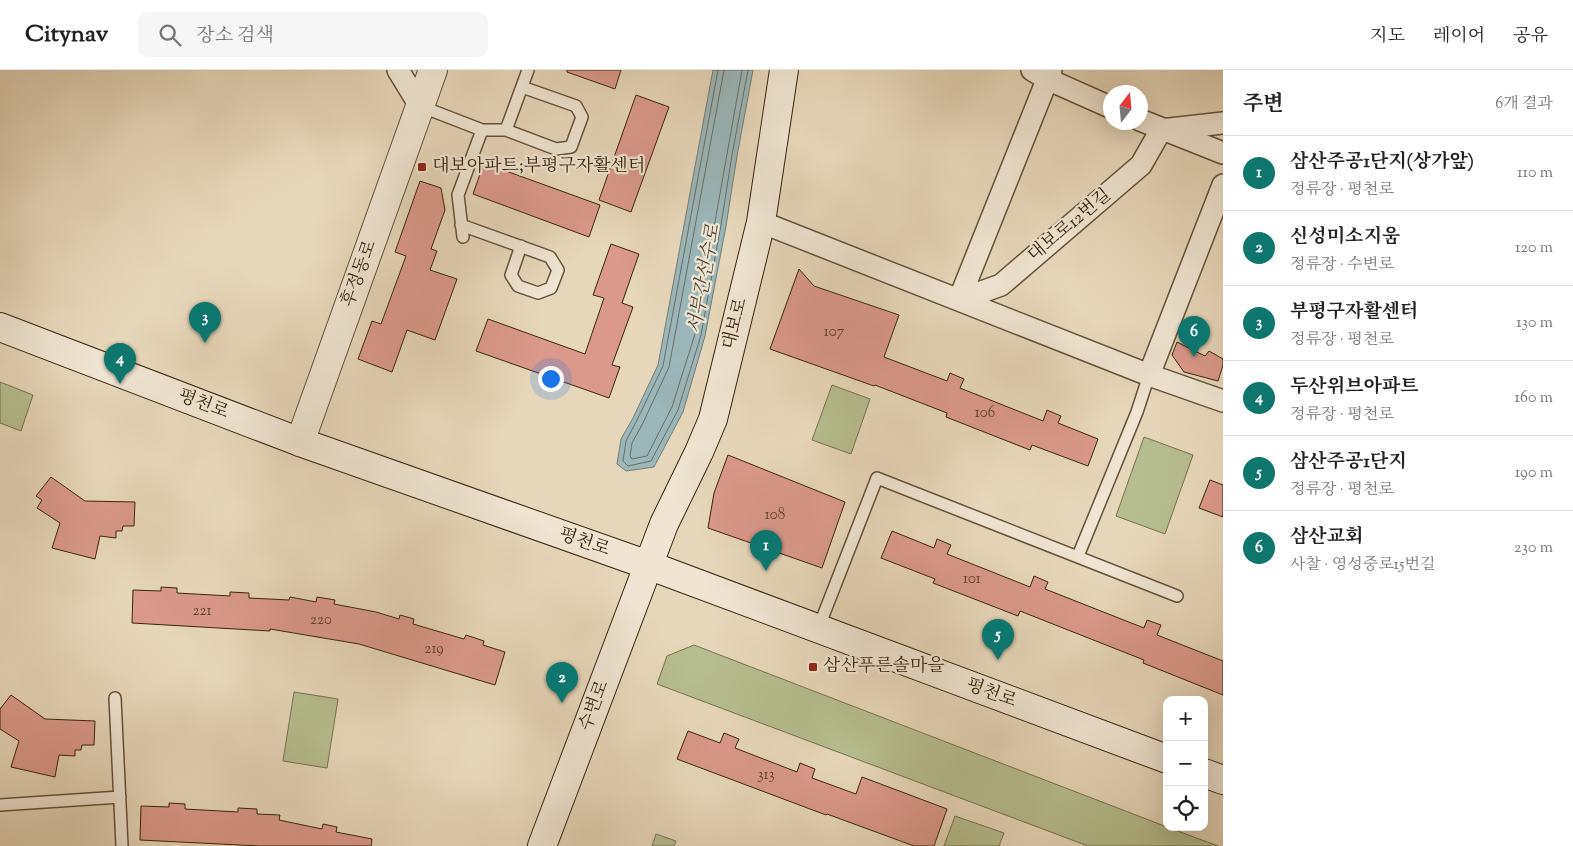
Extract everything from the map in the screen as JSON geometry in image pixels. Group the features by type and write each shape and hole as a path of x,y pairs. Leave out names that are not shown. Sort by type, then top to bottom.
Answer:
{"main road":[{"name":"후정동로","path":"300,442 433,70"},
{"name":"대보로","path":"648,565 664,524 713,419 761,222 784,70"},
{"name":"평천로","path":"0,327 300,442 648,565 1163,758"},
{"name":"수변로","path":"542,846 648,565"},
{"path":"1208,774 1223,780"}],"street":[{"path":"398,70 420,106"},
{"path":"959,300 1043,73 1103,103"},
{"path":"1161,130 1223,123"},
{"path":"1148,124 1223,153"},
{"name":"대보로12번길","path":"959,300 1001,285 1141,165 1161,130"},
{"path":"1149,375 1223,185"},
{"path":"761,222 1149,375 1223,402"}],"lane":[{"path":"506,130 528,70"},
{"path":"420,106 482,130 506,130 556,149 571,147 582,118 576,106 522,87"},
{"path":"482,130 458,195 462,231 521,246 550,256 558,270 551,288 538,293 518,286 511,275 521,246"},
{"path":"1078,556 1149,375"},
{"path":"818,629 876,478 1177,596"},
{"path":"115,698 122,846"},
{"path":"0,805 120,796"}],"green space":[{"path":"0,382 33,395 21,431 0,423"},
{"path":"832,385 870,399 851,454 812,440"},
{"path":"1144,437 1193,455 1165,534 1116,516"},
{"path":"694,645 1163,825 1163,831 1178,831 1218,846 1088,846 657,684 667,656"},
{"path":"294,692 338,699 327,768 283,761"},
{"path":"955,816 1004,833 999,846 944,846"},
{"path":"656,834 676,841 674,846 652,846"}],"water":[{"name":"서부간선수로","path":"713,70 753,70 705,336 683,412 654,467 626,471 617,464 621,439 658,365"}],"building":[{"path":"567,70 621,70 615,89 567,72"},
{"path":"636,95 669,107 631,212 599,200"},
{"path":"484,163 600,205 589,237 473,194"},
{"path":"420,181 441,188 445,210 431,249 437,251 430,270 457,279 435,340 407,330 392,372 358,359 372,321 381,324 406,256 395,252"},
{"path":"611,244 639,254 622,303 633,307 612,365 620,367 609,398 476,351 488,319 585,354 604,298 593,295"},
{"path":"799,269 814,286 899,315 884,357 947,381 950,373 964,379 960,388 1043,421 1047,410 1061,416 1058,423 1098,439 1088,466 1032,445 1030,450 946,417 947,413 875,385 770,349"},
{"path":"1177,342 1205,356 1209,351 1223,359 1218,381 1184,372 1172,355"},
{"path":"728,455 845,502 822,568 708,528 714,493"},
{"path":"51,477 85,501 135,502 134,526 123,526 122,531 116,531 116,538 100,536 95,559 52,548 60,523 37,508 42,500 36,496"},
{"path":"1210,480 1223,485 1223,517 1199,508"},
{"path":"892,531 934,548 937,539 951,545 947,554 1030,587 1034,576 1048,582 1045,589 1144,628 1147,620 1161,625 1157,635 1223,661 1223,695 1143,663 1144,660 1020,611 1018,616 933,583 935,579 881,558"},
{"path":"161,587 177,588 177,593 230,596 230,592 249,593 249,598 289,600 290,597 316,602 317,597 335,600 334,604 376,612 399,619 400,615 414,619 413,624 464,639 466,635 484,641 483,645 505,652 495,685 359,644 270,629 270,631 132,623 133,590 161,591"},
{"path":"11,695 45,719 95,721 94,745 82,745 81,750 75,750 75,756 59,755 55,777 11,767 19,741 0,729 0,709"},
{"path":"688,731 720,743 724,733 739,739 735,748 797,772 800,763 815,769 812,778 856,794 862,777 947,809 934,846 914,846 677,759"},
{"path":"169,803 185,804 185,809 238,812 238,808 257,809 257,814 280,815 279,820 322,829 323,824 337,827 336,832 372,839 371,846 260,846 140,840 141,806 169,807"}],"place":[{"name":"대보아파트;부평구자활센터","path":"422,167"},
{"name":"부평구자활센터","path":"205,343"},
{"name":"삼산교회","path":"1194,357"},
{"name":"두산위브아파트","path":"120,384"},
{"name":"삼산주공1단지(상가앞)","path":"766,571"},
{"name":"삼산주공1단지","path":"998,660"},
{"name":"삼산푸른솔마을","path":"813,667"},
{"name":"신성미소지움","path":"562,703"}]}
